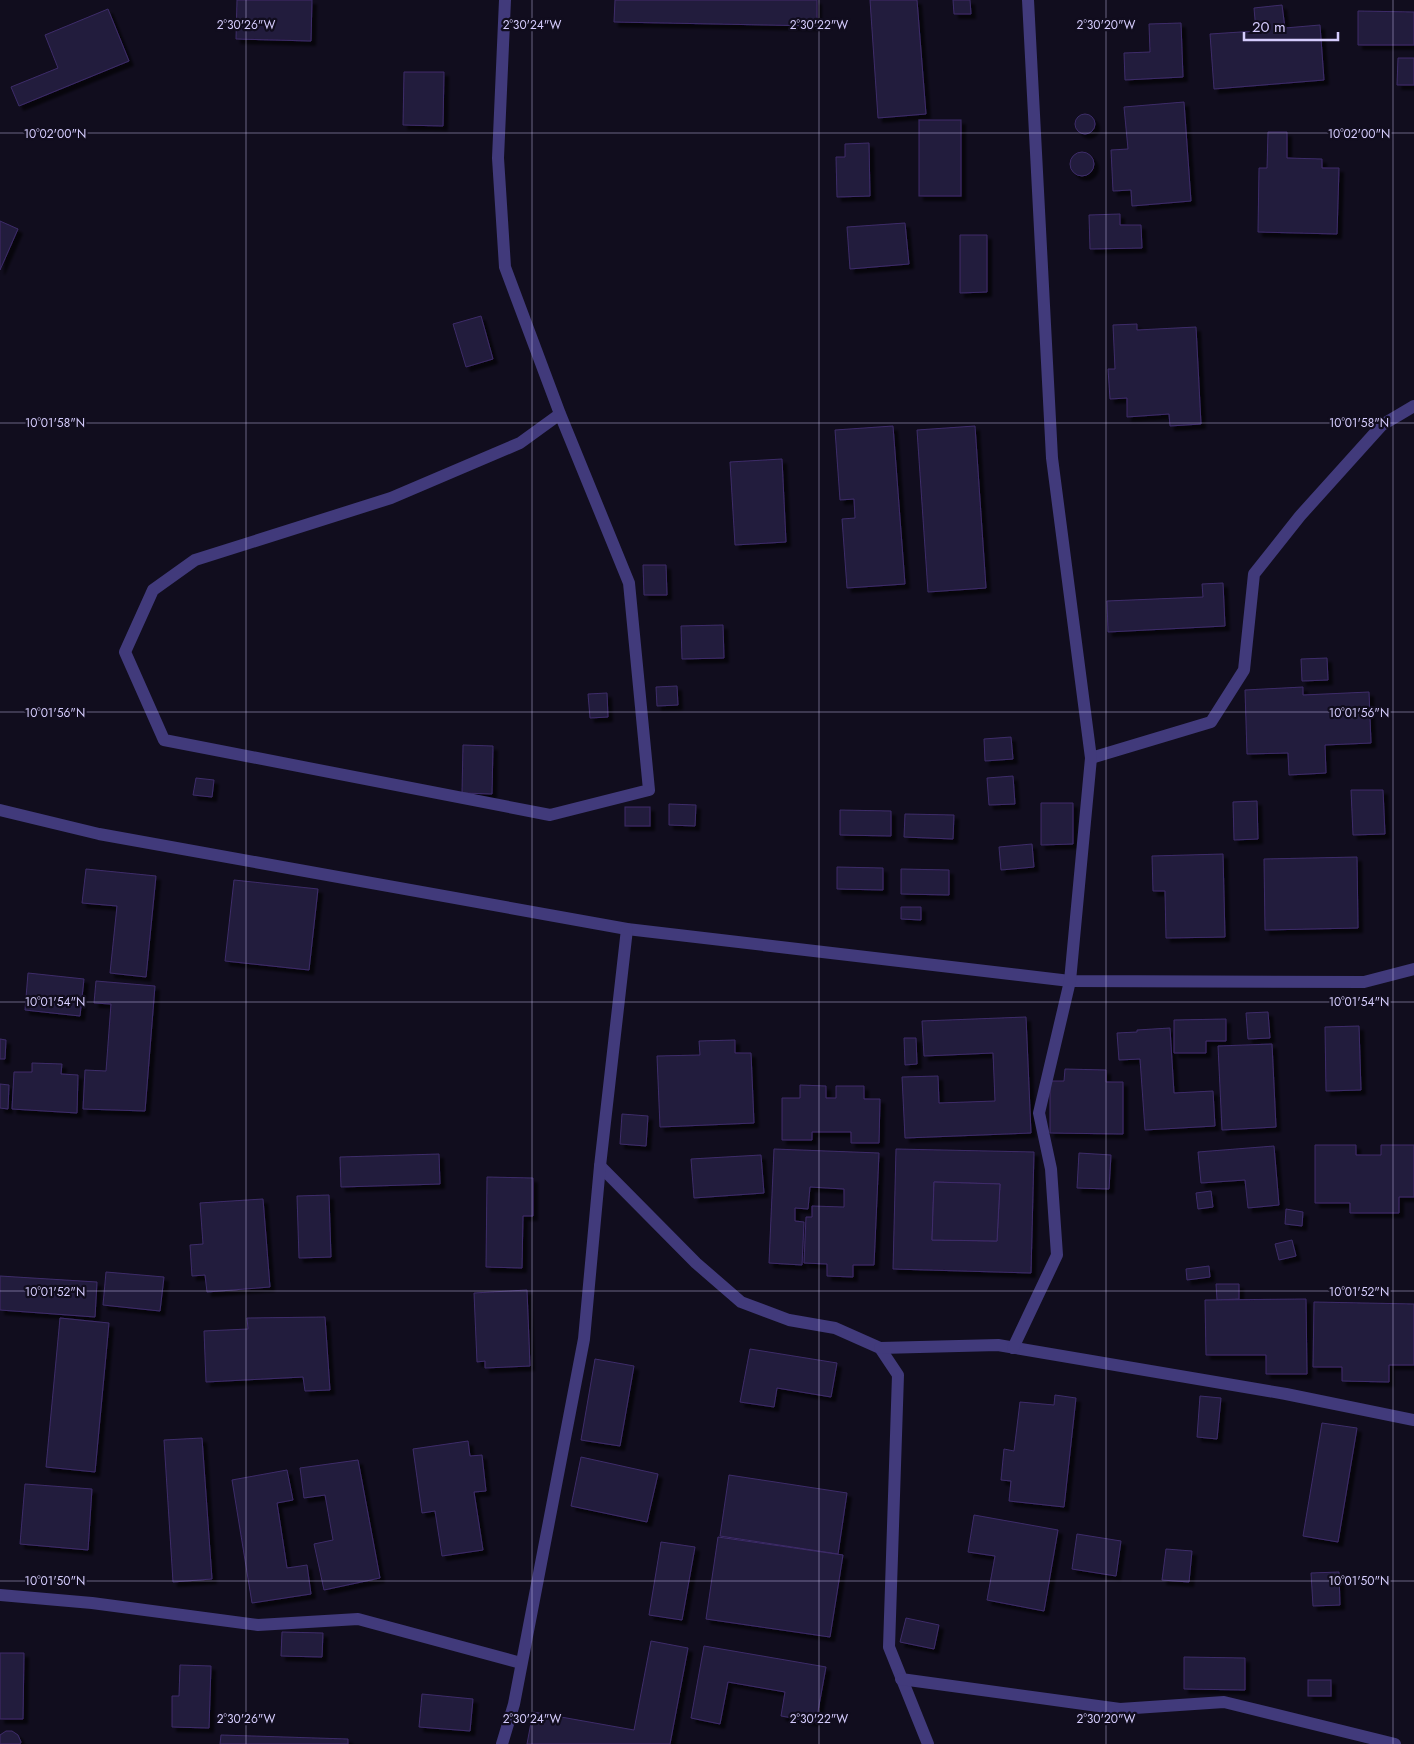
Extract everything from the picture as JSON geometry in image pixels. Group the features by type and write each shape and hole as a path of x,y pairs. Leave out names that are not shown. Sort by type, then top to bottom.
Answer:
{"street":[{"path":"505,0 498,158 505,266 560,414 629,583 649,790 550,815 164,740 125,652 153,590 194,560 391,498 520,443 560,414"},
{"path":"1013,1348 1057,1255 1051,1169 1039,1113 1070,981 1091,758 1052,458 1028,0"},
{"path":"1091,758 1211,722 1244,670 1254,574 1300,516 1382,425 1414,406"},
{"path":"0,810 99,834 627,929 1070,981 1364,982 1414,969"},
{"path":"502,1744 514,1704 584,1339 600,1166 627,929"},
{"path":"600,1166 696,1263 741,1302 789,1320 835,1328 880,1348 998,1345 1286,1394 1414,1420"},
{"path":"880,1348 898,1375 888,1647 928,1744"},
{"path":"0,1595 92,1603 258,1625 358,1620 521,1663"},
{"path":"901,1679 1120,1708 1224,1702 1395,1744"}],"building":[{"path":"237,0 312,0 311,41 236,39"},
{"path":"615,0 817,0 817,26 614,22"},
{"path":"870,0 917,0 926,114 878,118"},
{"path":"953,0 970,0 971,14 954,14"},
{"path":"1282,5 1285,28 1320,25 1324,80 1214,89 1210,34 1256,31 1254,8"},
{"path":"108,9 129,61 19,106 11,87 58,68 45,35"},
{"path":"1358,11 1414,12 1414,45 1358,45"},
{"path":"1181,23 1183,77 1125,80 1124,53 1150,52 1149,24"},
{"path":"1398,58 1414,58 1414,85 1397,85"},
{"path":"404,72 444,72 443,126 403,125"},
{"path":"1184,102 1191,201 1132,206 1131,190 1113,191 1111,150 1128,149 1124,107"},
{"path":"1085,114 1092,117 1095,124 1092,131 1085,134 1078,131 1075,124 1078,117"},
{"path":"919,120 961,120 961,196 919,196"},
{"path":"1268,132 1287,132 1287,158 1322,159 1322,168 1339,168 1337,234 1258,232 1259,168 1267,168"},
{"path":"869,143 870,196 837,197 836,157 845,157 845,144"},
{"path":"1082,152 1087,153 1093,159 1093,169 1087,175 1082,176 1077,175 1071,169 1070,164 1071,159 1077,153"},
{"path":"1120,214 1120,225 1141,225 1142,248 1090,249 1089,215"},
{"path":"0,221 18,229 0,270"},
{"path":"905,223 909,264 850,269 847,227"},
{"path":"960,235 987,235 987,292 960,293"},
{"path":"481,316 493,359 466,367 453,324"},
{"path":"1137,324 1137,330 1196,327 1201,424 1170,426 1169,414 1127,417 1127,398 1110,399 1108,369 1115,369 1113,325"},
{"path":"893,426 905,584 847,588 842,519 855,518 854,499 840,500 835,430"},
{"path":"975,426 986,588 928,592 917,430"},
{"path":"782,459 786,542 735,545 730,462"},
{"path":"643,565 666,565 667,595 644,595"},
{"path":"1223,583 1225,626 1108,632 1107,601 1203,597 1202,584"},
{"path":"723,625 724,658 682,659 681,626"},
{"path":"1327,658 1328,680 1302,681 1301,659"},
{"path":"677,686 678,705 657,706 656,687"},
{"path":"1303,687 1303,695 1369,692 1371,743 1325,745 1326,773 1289,775 1288,753 1247,754 1245,690"},
{"path":"607,693 608,717 590,718 588,694"},
{"path":"1011,737 1013,759 985,761 984,739"},
{"path":"463,745 493,746 492,794 462,793"},
{"path":"1013,776 1015,804 989,805 987,778"},
{"path":"196,778 214,780 212,797 193,795"},
{"path":"1351,790 1383,790 1385,834 1353,835"},
{"path":"1257,801 1258,839 1234,840 1233,802"},
{"path":"1041,803 1073,803 1073,844 1041,845"},
{"path":"669,804 696,805 695,826 669,825"},
{"path":"625,807 650,807 650,826 625,826"},
{"path":"840,810 891,811 891,836 840,835"},
{"path":"905,814 954,815 953,839 904,837"},
{"path":"1032,844 1034,867 1001,870 999,847"},
{"path":"1223,854 1225,937 1166,938 1165,891 1153,891 1152,856"},
{"path":"1357,857 1358,928 1265,930 1264,859"},
{"path":"837,867 883,868 883,890 837,889"},
{"path":"86,869 156,876 146,977 110,973 117,906 82,903"},
{"path":"901,869 949,870 949,895 901,894"},
{"path":"234,880 318,889 309,970 225,961"},
{"path":"901,907 921,907 921,920 901,919"},
{"path":"28,973 84,979 80,1016 25,1010"},
{"path":"96,981 155,986 145,1111 83,1109 85,1070 106,1071 111,1004 94,1003"},
{"path":"1268,1012 1270,1038 1248,1039 1246,1013"},
{"path":"1026,1017 1031,1133 905,1138 902,1077 938,1076 939,1103 995,1101 993,1053 924,1056 922,1021"},
{"path":"1226,1019 1226,1041 1206,1041 1206,1053 1174,1053 1174,1020"},
{"path":"1359,1026 1361,1090 1326,1091 1325,1027"},
{"path":"1170,1028 1174,1093 1213,1091 1215,1126 1145,1130 1140,1059 1119,1060 1117,1033"},
{"path":"904,1038 916,1038 917,1064 905,1065"},
{"path":"0,1039 6,1040 5,1059 0,1059"},
{"path":"735,1040 735,1053 751,1053 754,1123 660,1127 657,1056 700,1055 699,1041"},
{"path":"1272,1044 1276,1127 1222,1130 1218,1046"},
{"path":"32,1063 62,1064 61,1074 78,1075 77,1113 12,1109 14,1072 32,1072"},
{"path":"1065,1069 1106,1070 1106,1082 1123,1082 1123,1134 1050,1133 1050,1081 1064,1081"},
{"path":"0,1084 9,1085 8,1109 0,1108"},
{"path":"800,1085 826,1086 826,1098 836,1098 836,1086 864,1086 864,1099 880,1099 879,1143 851,1143 851,1132 812,1132 812,1140 782,1140 782,1098 800,1098"},
{"path":"622,1114 648,1116 646,1146 620,1144"},
{"path":"1315,1145 1356,1145 1356,1155 1381,1155 1381,1145 1414,1145 1414,1197 1399,1197 1399,1213 1350,1213 1350,1203 1315,1203"},
{"path":"1274,1146 1279,1205 1248,1208 1245,1180 1201,1183 1198,1152"},
{"path":"774,1149 879,1153 874,1265 853,1265 853,1277 827,1276 827,1264 804,1263 806,1217 812,1217 812,1206 844,1207 844,1189 810,1187 808,1209 795,1208 795,1221 804,1222 802,1265 769,1263"},
{"path":"896,1149 1034,1152 1031,1273 893,1269","holes":["934,1182 1000,1184 997,1241 932,1240"]},
{"path":"1079,1153 1111,1155 1109,1189 1077,1188"},
{"path":"439,1154 440,1184 341,1187 340,1157"},
{"path":"761,1155 764,1193 694,1198 691,1159"},
{"path":"487,1177 533,1178 533,1216 523,1216 522,1268 486,1267"},
{"path":"934,1182 1000,1184 997,1241 932,1240"},
{"path":"1211,1191 1213,1207 1198,1209 1196,1193"},
{"path":"329,1195 331,1257 299,1258 297,1196"},
{"path":"263,1199 270,1287 207,1292 205,1275 192,1276 190,1245 203,1244 200,1203"},
{"path":"1286,1209 1303,1212 1302,1226 1285,1224"},
{"path":"1292,1240 1296,1256 1279,1260 1275,1244"},
{"path":"1209,1266 1210,1277 1187,1280 1186,1269"},
{"path":"106,1272 164,1277 160,1311 103,1305"},
{"path":"0,1276 97,1282 95,1317 0,1310"},
{"path":"1216,1284 1239,1284 1239,1299 1217,1300"},
{"path":"527,1290 530,1366 485,1368 485,1361 477,1362 474,1293"},
{"path":"1306,1299 1307,1374 1266,1374 1266,1355 1206,1355 1205,1300"},
{"path":"1314,1302 1414,1304 1414,1365 1389,1365 1389,1382 1342,1381 1342,1367 1313,1367"},
{"path":"325,1317 330,1390 305,1391 303,1377 206,1382 204,1331 248,1329 247,1318"},
{"path":"60,1318 109,1323 95,1472 46,1467"},
{"path":"750,1349 837,1363 831,1397 777,1388 774,1407 740,1402"},
{"path":"595,1359 634,1366 620,1446 581,1440"},
{"path":"1055,1395 1076,1398 1064,1507 1009,1501 1011,1481 1001,1480 1004,1449 1014,1451 1020,1402 1054,1405"},
{"path":"1200,1396 1221,1398 1217,1439 1197,1437"},
{"path":"1322,1423 1357,1428 1338,1542 1303,1536"},
{"path":"202,1438 212,1579 173,1582 164,1440"},
{"path":"468,1441 470,1456 482,1455 486,1491 474,1492 483,1550 442,1556 435,1511 422,1513 413,1449"},
{"path":"581,1457 658,1474 647,1522 571,1506"},
{"path":"358,1460 380,1578 324,1590 314,1544 333,1540 325,1495 304,1498 300,1468"},
{"path":"287,1470 293,1500 277,1503 287,1568 307,1565 311,1594 252,1603 232,1480"},
{"path":"729,1475 847,1493 838,1554 720,1536"},
{"path":"25,1484 92,1489 88,1550 20,1544"},
{"path":"974,1515 1058,1530 1044,1611 987,1600 995,1556 968,1552"},
{"path":"1077,1534 1121,1541 1116,1576 1072,1569"},
{"path":"718,1537 843,1555 830,1637 706,1619"},
{"path":"661,1542 695,1547 682,1620 649,1615"},
{"path":"1166,1549 1192,1551 1189,1582 1162,1580"},
{"path":"1339,1572 1340,1605 1313,1606 1311,1573"},
{"path":"906,1618 939,1625 934,1649 900,1642"},
{"path":"282,1632 323,1633 322,1657 281,1656"},
{"path":"651,1641 688,1648 670,1744 527,1744 533,1712 634,1730"},
{"path":"704,1646 826,1667 816,1722 781,1716 785,1692 728,1682 720,1724 691,1718"},
{"path":"0,1653 24,1653 23,1719 0,1719"},
{"path":"1184,1657 1245,1658 1245,1690 1184,1689"},
{"path":"180,1665 211,1666 209,1728 172,1727 172,1696 179,1696"},
{"path":"1308,1680 1331,1680 1331,1696 1308,1696"},
{"path":"422,1694 473,1699 470,1731 419,1727"},
{"path":"6,1731 12,1731 18,1735 20,1744 0,1744 0,1735"},
{"path":"221,1735 348,1739 348,1744 220,1744"}]}
